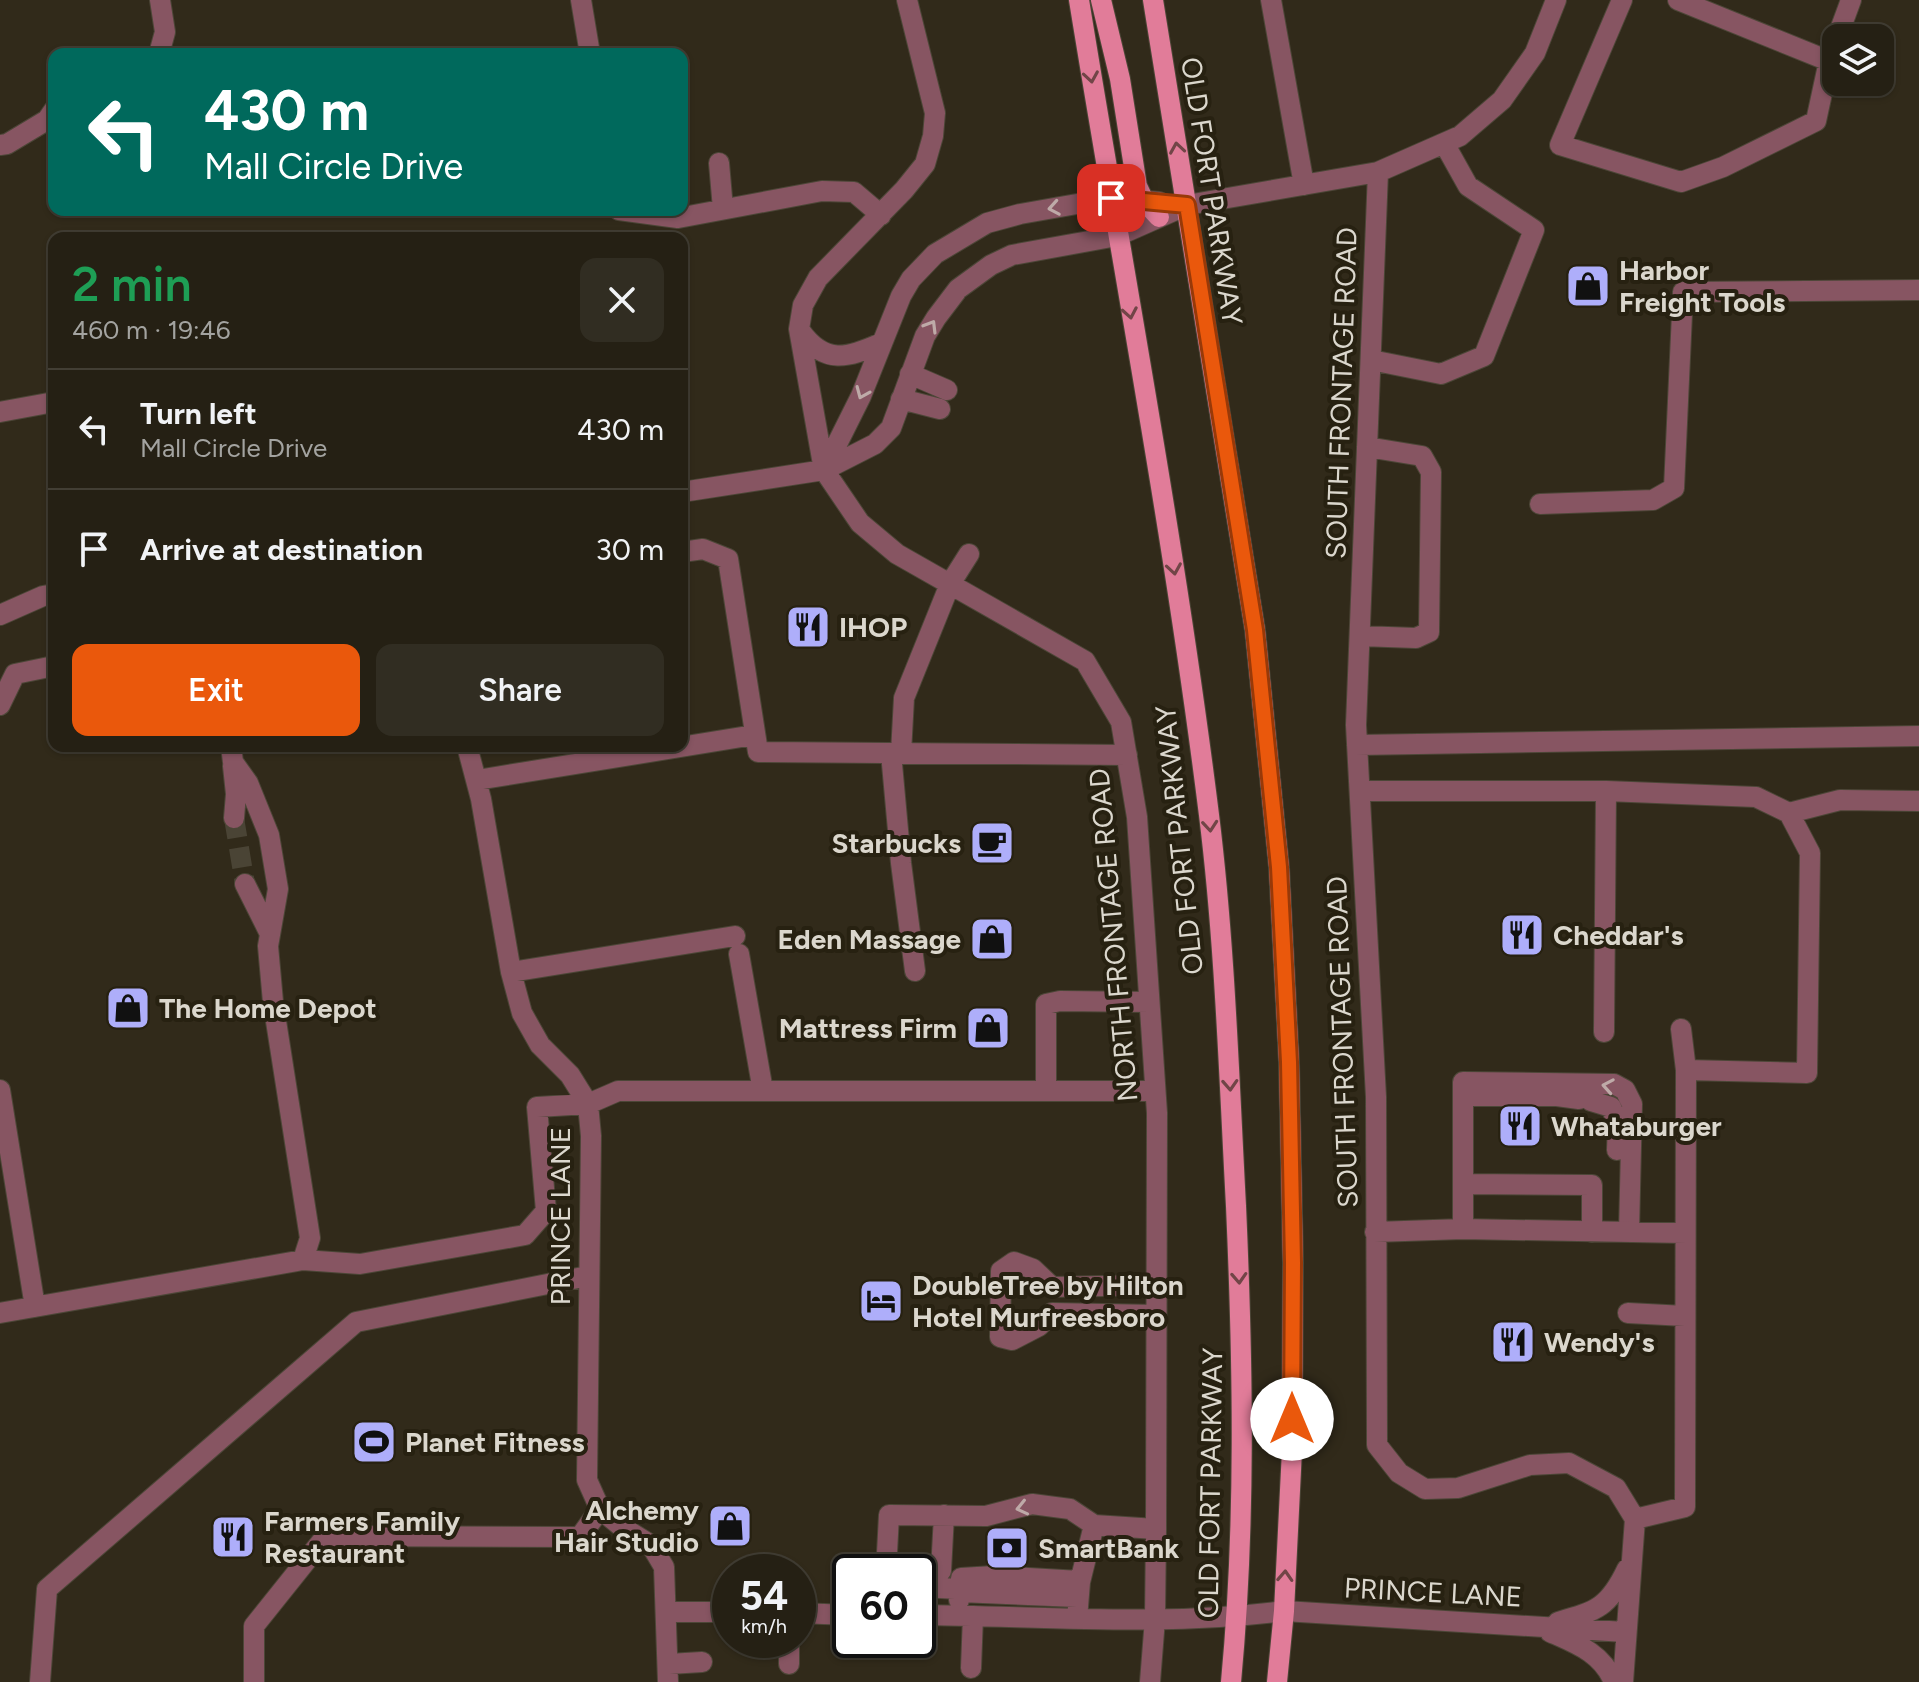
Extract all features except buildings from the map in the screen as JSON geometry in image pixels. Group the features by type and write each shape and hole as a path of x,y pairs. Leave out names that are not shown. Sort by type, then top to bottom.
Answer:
{"main road":[{"name":"OLD FORT PARKWAY","path":"1079,0 1175,576 1210,819 1229,1053 1240,1298 1241,1504 1231,1682"},
{"path":"1101,0 1120,79 1137,186 1144,201 1159,217"},
{"name":"OLD FORT PARKWAY","path":"1153,0 1255,630 1279,867 1289,1062 1293,1263 1292,1450 1284,1611 1277,1682"}],"street":[{"path":"160,0 165,32 161,48"},
{"path":"581,0 589,48"},
{"name":"NORTH FRONTAGE ROAD","path":"907,0 935,113 933,136 925,164 881,215 818,278 803,305 799,329 824,470 860,523 897,554 1085,661 1121,722 1137,817 1155,1091 1156,1529 1155,1619 1150,1682"},
{"path":"1271,0 1304,185"},
{"path":"688,491 824,470 884,437 891,428 925,336 936,318 958,289 974,275 1012,255 1117,236 1187,205 1378,172 1460,136 1502,100 1535,53 1556,0"},
{"path":"1622,0 1560,145 1681,182 1723,167 1816,121 1822,93"},
{"path":"1678,0 1822,58"},
{"path":"1842,24 1851,0"},
{"path":"0,145 7,144 48,119"},
{"path":"1371,360 1441,374 1484,356 1534,230 1468,186 1444,143"},
{"path":"719,163 723,209"},
{"name":"SOUTH FRONTAGE ROAD","path":"1378,172 1357,745 1376,1097 1377,1445 1399,1473 1425,1489 1458,1488 1530,1465 1569,1463 1616,1488 1635,1519"},
{"path":"663,216 678,218 822,191 854,192 881,215"},
{"path":"824,470 861,396 901,296 911,279 935,254 987,223 1020,214 1111,198 1187,205"},
{"path":"1540,504 1653,500 1674,488 1683,292 1919,290"},
{"path":"799,329 812,347 832,355 861,352 881,343"},
{"path":"901,399 943,400 910,374"},
{"path":"0,412 48,403"},
{"path":"1360,636 1416,638 1429,632 1431,472 1422,456 1367,447"},
{"path":"688,551 703,549 728,559 758,752 1127,755"},
{"path":"915,971 901,863 896,753 904,698 950,584 969,554"},
{"path":"0,615 48,595"},
{"path":"0,705 15,674 48,667"},
{"path":"688,746 754,735"},
{"path":"1357,745 1919,736"},
{"name":"PRINCE LANE","path":"469,752 477,780 511,972 522,1013 540,1045 570,1075 588,1104 591,1136 587,1480 600,1509"},
{"path":"477,780 649,752"},
{"path":"232,754 236,794 234,818"},
{"path":"232,754 248,783 269,835 278,889 268,946 273,1002 310,1238 303,1260"},
{"path":"1360,791 1606,791 1756,797 1789,813 1810,853 1807,1073 1686,1070"},
{"path":"1604,1032 1606,791"},
{"path":"1789,813 1840,800 1919,801"},
{"path":"245,884 270,934"},
{"path":"511,972 737,945 763,1091"},
{"path":"1046,1091 1046,1004 1060,1001 1149,1002"},
{"path":"1623,1682 1635,1519 1685,1507 1686,1070 1681,1029"},
{"path":"1463,1229 1463,1082 1614,1084 1625,1090 1632,1104 1629,1227"},
{"path":"0,1090 35,1307"},
{"path":"0,1313 303,1260 360,1264 525,1235 546,1211 537,1107 588,1104 618,1091 1155,1091"},
{"path":"1463,1096 1557,1096 1611,1107 1618,1124 1616,1207 1629,1227"},
{"path":"1463,1184 1592,1185 1592,1232"},
{"path":"1375,1232 1463,1229 1592,1232 1629,1227 1685,1233"},
{"path":"1156,1285 1052,1287 1033,1269 1014,1262 1001,1271 1000,1337 1012,1340 1039,1326 1052,1313 1156,1315"},
{"path":"40,1682 47,1589 356,1322 588,1276"},
{"path":"1628,1313 1685,1316"},
{"path":"887,1554 889,1515 986,1516 1032,1504 1070,1509 1094,1525 1156,1529"},
{"path":"254,1682 254,1626 326,1536 580,1537 600,1509 651,1545 664,1567 668,1673 702,1662"},
{"path":"941,1571 944,1515"},
{"path":"1077,1619 1079,1589 1094,1525"},
{"path":"1539,1627 1593,1613 1616,1593 1632,1559"},
{"path":"936,1587 1079,1589"},
{"path":"960,1588 971,1668"},
{"name":"PRINCE LANE","path":"936,1615 1155,1619 1237,1617 1284,1611 1625,1632"},
{"path":"666,1612 712,1612"},
{"path":"1539,1627 1591,1651 1608,1668 1614,1682"},
{"path":"789,1658 789,1664"}],"tunnel":[{"path":"234,818 245,884"}],"place":[{"name":"Harbor Freight Tools","path":"1588,286"},
{"name":"IHOP","path":"808,627"},
{"name":"Starbucks","path":"992,843"},
{"name":"Cheddar's","path":"1522,935"},
{"name":"Eden Massage","path":"992,939"},
{"name":"The Home Depot","path":"128,1008"},
{"name":"Mattress Firm","path":"988,1028"},
{"name":"Whataburger","path":"1520,1126"},
{"name":"DoubleTree by Hilton Hotel Murfreesboro","path":"881,1301"},
{"name":"Wendy's","path":"1513,1342"},
{"name":"Planet Fitness","path":"374,1442"},
{"name":"Alchemy Hair Studio","path":"730,1526"},
{"name":"Farmers Family Restaurant","path":"233,1537"},
{"name":"SmartBank","path":"1007,1548"}],"route":[{"path":"1111,198 1187,205 1255,630 1279,867 1289,1062 1292,1419"}]}
